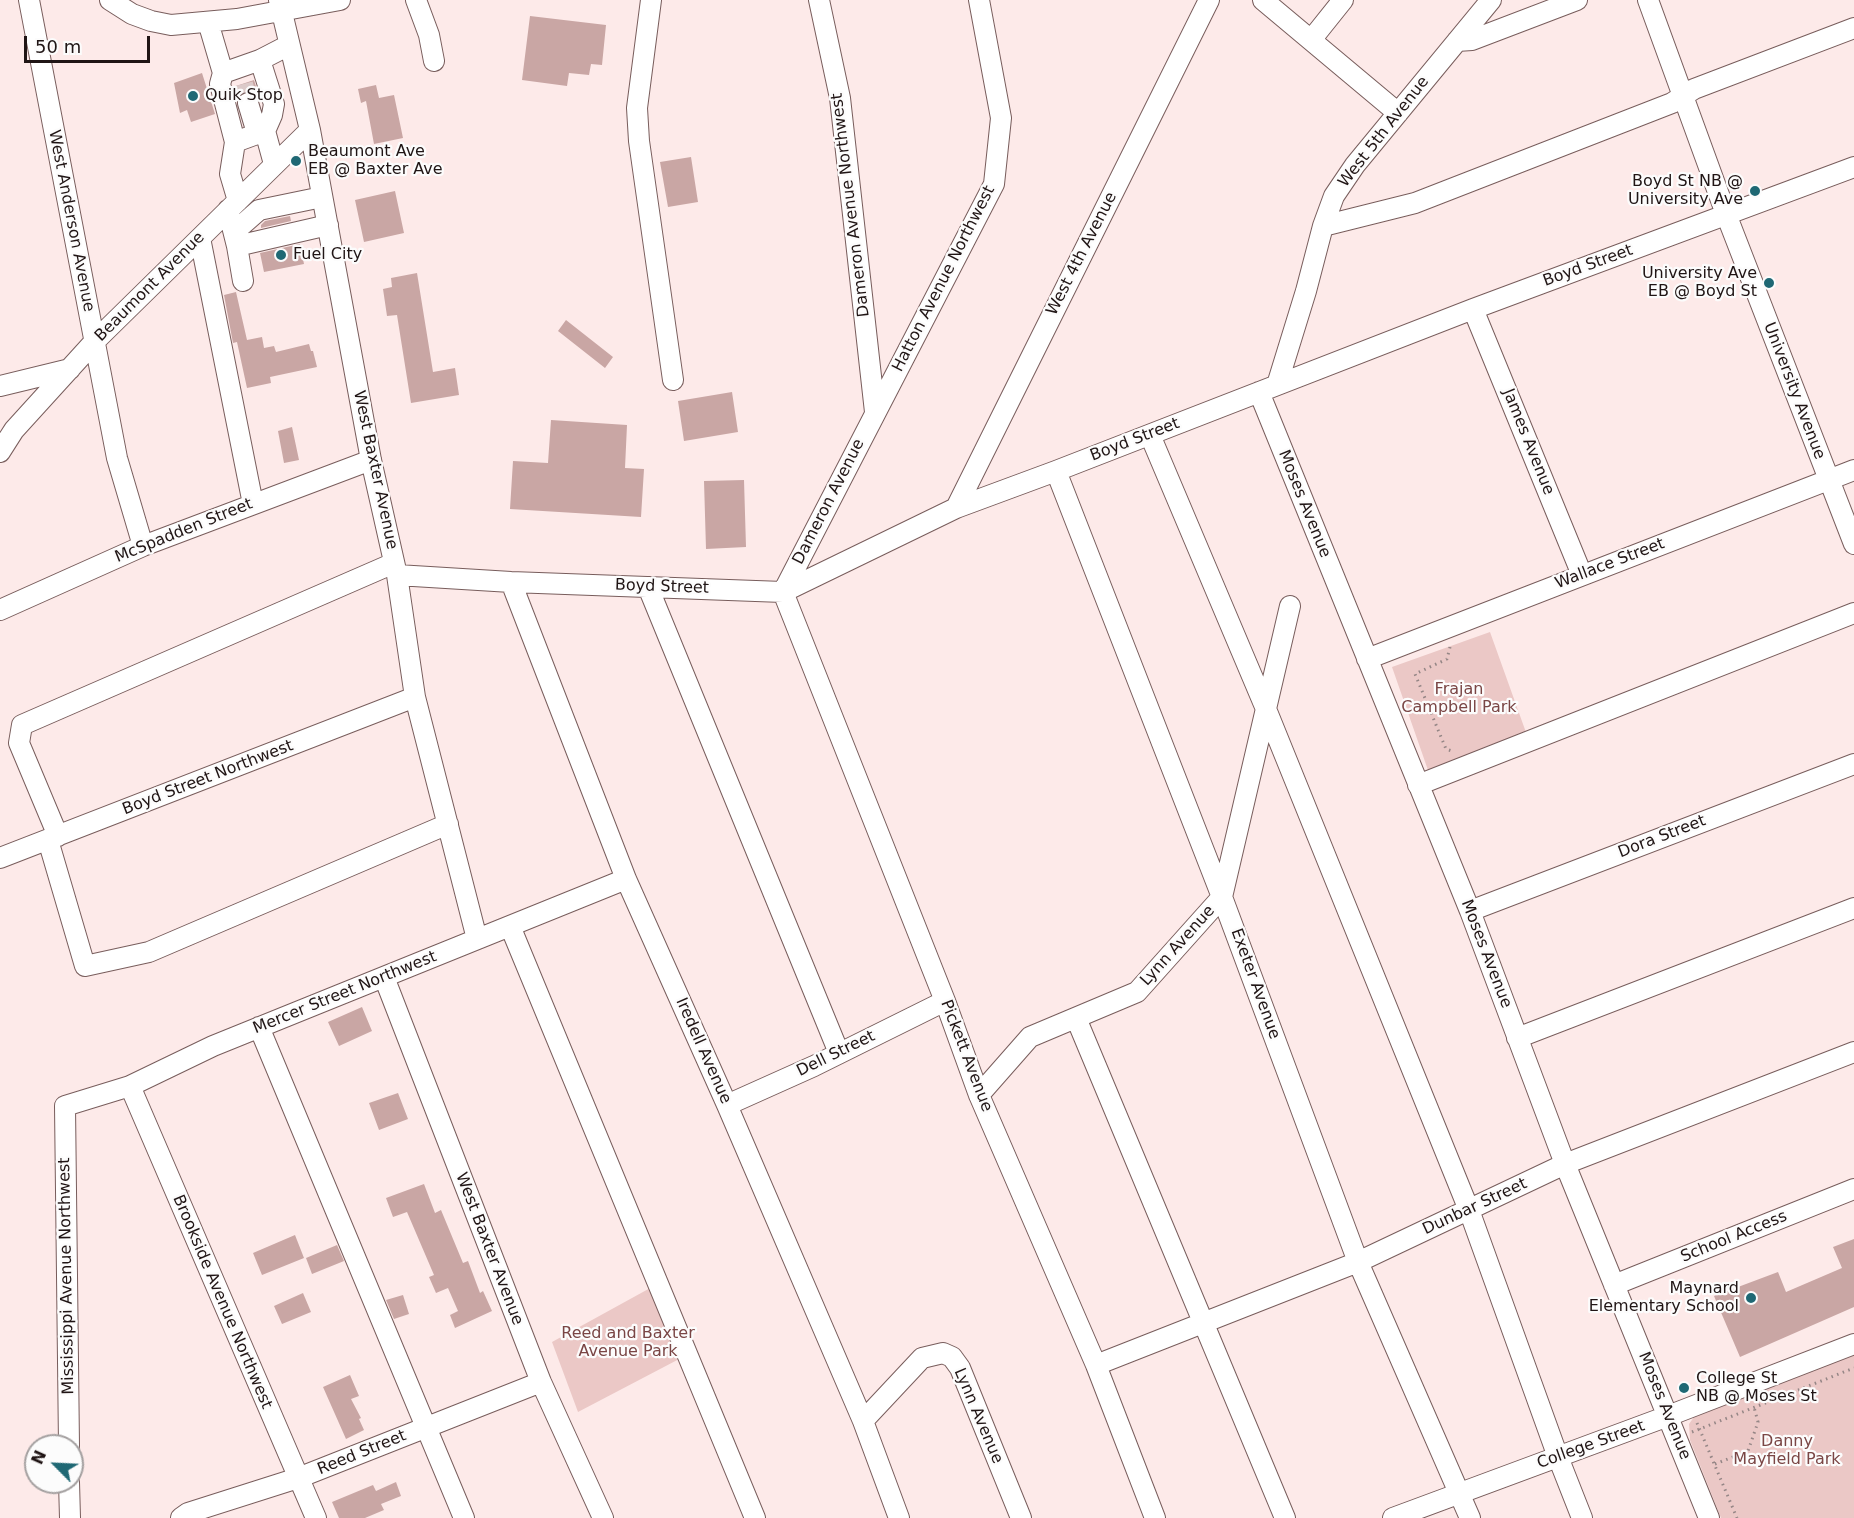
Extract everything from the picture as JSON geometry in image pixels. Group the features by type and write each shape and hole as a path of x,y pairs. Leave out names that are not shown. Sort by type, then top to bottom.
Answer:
{"street":[{"name":"West Anderson Avenue","path":"29,0 117,458 143,546"},
{"path":"110,0 132,14 171,25 208,22 281,5 340,0"},
{"path":"416,0 429,35 434,61"},
{"path":"651,0 637,108 639,141 673,380"},
{"name":"Dameron Avenue Northwest","path":"819,0 840,98 875,412"},
{"name":"Hatton Avenue Northwest","path":"875,412 994,184 1001,118 979,0"},
{"name":"West 4th Avenue","path":"956,508 1209,0"},
{"path":"1263,0 1398,113"},
{"path":"1311,40 1343,0"},
{"name":"West 5th Avenue","path":"1277,385 1323,226 1334,196 1355,165 1491,0"},
{"path":"1457,41 1472,40 1577,0"},
{"name":"University Avenue","path":"1648,0 1726,214 1854,544"},
{"name":"West Baxter Avenue","path":"281,5 310,130 370,460 395,569 416,698 477,939"},
{"path":"208,22 238,81 274,164"},
{"path":"1323,226 1415,203 1672,103 1694,89 1854,28"},
{"path":"243,281 235,239 230,174 235,142 219,84 238,81 260,60 289,45"},
{"path":"235,142 261,132 272,115 274,104 260,60"},
{"path":"274,104 301,93"},
{"name":"Beaumont Avenue","path":"0,452 14,430 94,342 310,130"},
{"name":"Boyd Street","path":"395,569 511,582 783,592 956,508 1473,309 1854,167"},
{"path":"235,239 259,210 322,197"},
{"path":"294,203 300,231"},
{"path":"235,239 300,231 327,225"},
{"path":"200,237 253,504"},
{"name":"James Avenue","path":"1473,309 1582,575"},
{"path":"0,386 70,369"},
{"name":"Moses Avenue","path":"1259,392 1470,911 1565,1164 1709,1518"},
{"name":"Dameron Avenue","path":"783,592 875,412"},
{"path":"1150,435 1266,709 1469,1210 1582,1518"},
{"name":"McSpadden Street","path":"0,610 143,546 370,460"},
{"name":"Wallace Street","path":"1367,659 1854,470"},
{"name":"Exeter Avenue","path":"1056,471 1222,897 1358,1262 1470,1518"},
{"path":"395,569 22,725 19,743 53,838 85,966 149,951 448,824"},
{"name":"Iredell Avenue","path":"511,582 626,879 727,1105 863,1421 899,1518"},
{"path":"648,587 839,1053"},
{"name":"Pickett Avenue","path":"783,592 945,1001 979,1095 1096,1365 1155,1518"},
{"name":"Lynn Avenue","path":"979,1095 1030,1037 1137,992 1222,897 1290,606"},
{"path":"1418,785 1854,613"},
{"name":"Boyd Street Northwest","path":"0,858 416,698"},
{"name":"Dora Street","path":"1470,911 1854,764"},
{"name":"Mercer Street Northwest","path":"65,1106 130,1086 213,1046 626,879"},
{"path":"1517,1038 1854,908"},
{"path":"510,926 754,1518"},
{"name":"West Baxter Avenue","path":"384,977 541,1382 603,1518"},
{"name":"Dell Street","path":"727,1105 945,1001"},
{"path":"1076,1018 1285,1518"},
{"path":"259,1028 464,1518"},
{"name":"Dunbar Street","path":"1096,1365 1358,1262 1565,1164 1854,1052"},
{"name":"Brookside Avenue Northwest","path":"130,1086 316,1518"},
{"name":"Mississippi Avenue Northwest","path":"65,1106 69,1434"},
{"name":"School Access","path":"1614,1285 1854,1190"},
{"name":"College Street","path":"1394,1518 1854,1344"},
{"name":"Lynn Avenue","path":"863,1421 922,1358 943,1353 952,1357 960,1368 1021,1518"},
{"name":"Reed Street","path":"186,1516 298,1478 541,1382"},
{"path":"69,1494 70,1518"}],"path":[{"path":"1450,647 1448,659 1415,674 1446,749 1462,755 1467,766"},
{"path":"1687,1434 1854,1368"},
{"path":"1714,1464 1748,1451 1758,1422 1754,1407"},
{"path":"1694,1417 1737,1518"}],"green space":[{"name":"Frajan Campbell Park","path":"1490,632 1528,738 1429,773 1392,667"},
{"name":"Reed and Baxter Avenue Park","path":"652,1287 683,1357 578,1412 552,1342"},
{"name":"Danny Mayfield Park","path":"1854,1354 1854,1518 1721,1518 1690,1440 1689,1424 1694,1417"}],"building":[{"path":"530,16 606,25 602,65 591,64 589,75 569,73 567,86 522,80"},
{"name":"Quik Stop","path":"202,73 215,114 191,122 187,110 180,113 174,83"},
{"path":"254,80 260,99 251,92 245,91 236,100 233,87"},
{"path":"376,85 379,98 394,95 403,138 374,144 366,101 361,103 358,89"},
{"path":"691,157 698,202 668,207 660,162"},
{"path":"395,191 404,233 364,242 355,200"},
{"path":"290,216 291,221 261,228 265,221"},
{"name":"Fuel City","path":"300,244 304,264 264,272 260,253"},
{"path":"417,273 433,372 455,368 459,395 411,403 397,315 387,316 383,289 392,287 391,278"},
{"path":"236,292 247,340 262,337 264,348 274,346 276,352 309,344 317,367 270,377 271,383 247,388 237,342 233,343 224,295"},
{"path":"566,320 613,357 605,368 558,331"},
{"path":"732,392 738,432 684,441 678,401"},
{"path":"551,420 627,425 625,468 644,469 641,517 510,509 513,461 548,463"},
{"path":"292,427 299,460 284,463 278,431"},
{"path":"744,480 746,547 706,549 704,481"},
{"path":"362,1007 372,1031 339,1046 328,1022"},
{"path":"398,1093 408,1119 379,1130 369,1103"},
{"path":"424,1184 435,1213 441,1210 463,1263 468,1261 480,1293 483,1291 492,1311 455,1328 450,1315 458,1311 448,1288 436,1293 429,1277 434,1275 407,1212 393,1217 386,1198"},
{"path":"295,1235 304,1258 262,1275 253,1253"},
{"name":"Maynard Elementary School","path":"1854,1239 1854,1307 1740,1357 1714,1296 1778,1272 1786,1292 1842,1268 1833,1247"},
{"path":"337,1245 344,1261 312,1274 306,1258"},
{"path":"303,1293 311,1312 282,1324 274,1306"},
{"path":"403,1295 409,1314 394,1319 386,1300"},
{"path":"350,1375 359,1396 351,1399 361,1418 359,1419 364,1430 346,1439 323,1387"},
{"path":"396,1482 401,1496 381,1504 384,1510 365,1518 339,1518 332,1502 373,1485 376,1491"}],"tunnel":[{"path":"243,84 248,103"}],"place":[{"name":"Quik Stop","path":"193,96"},
{"name":"Beaumont Ave EB @ Baxter Ave","path":"296,161"},
{"name":"Boyd St NB @ University Ave","path":"1755,191"},
{"name":"Fuel City","path":"281,255"},
{"name":"University Ave EB @ Boyd St","path":"1769,283"},
{"name":"Maynard Elementary School","path":"1751,1298"},
{"name":"College St NB @ Moses St","path":"1684,1388"}]}
